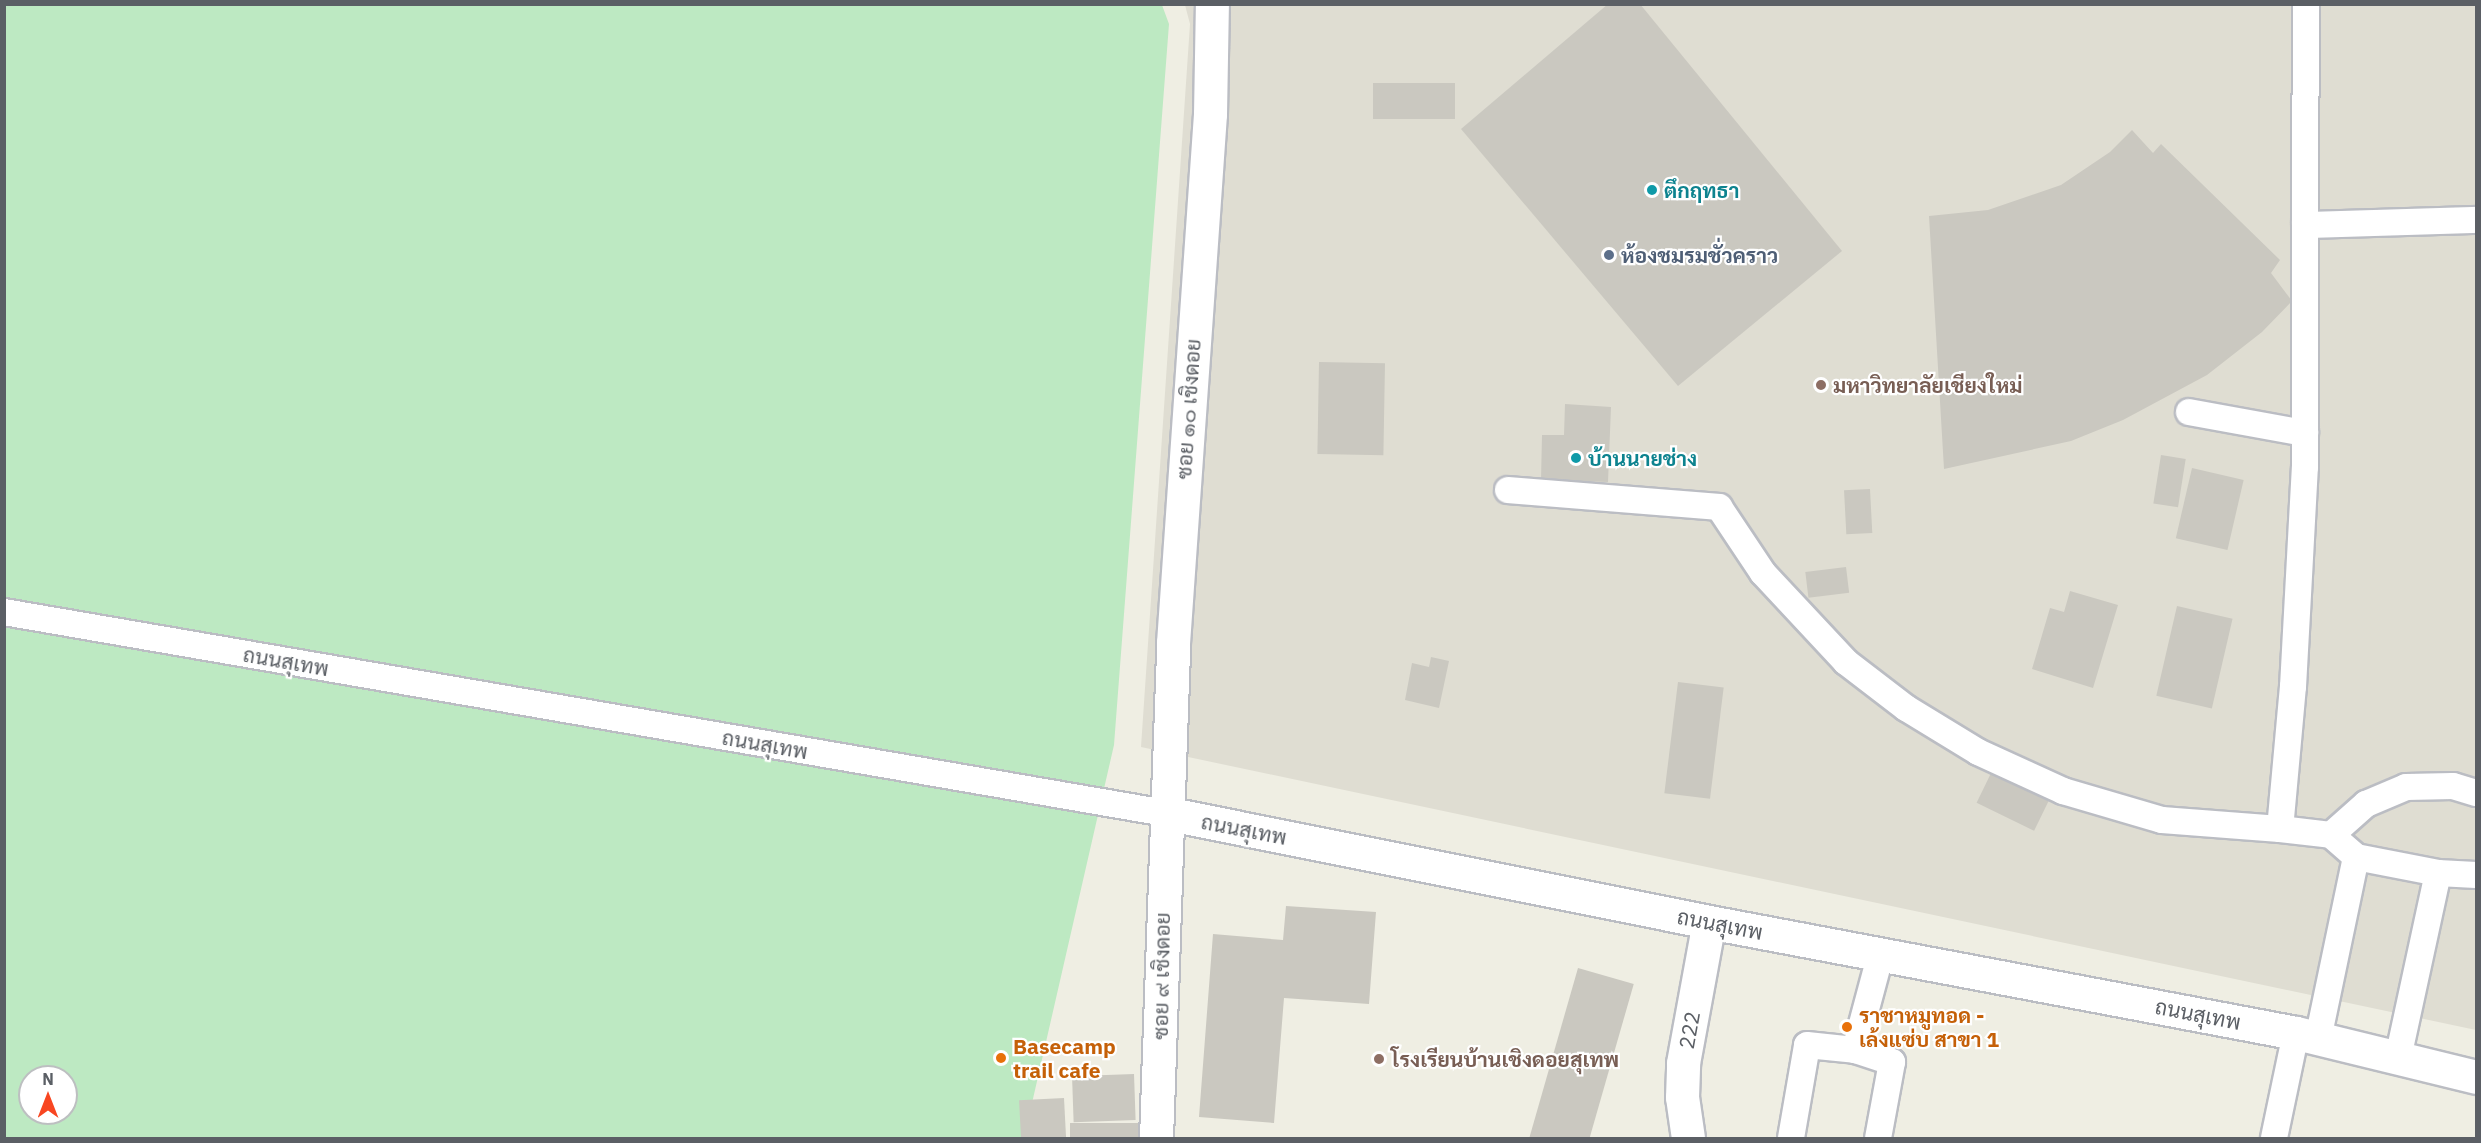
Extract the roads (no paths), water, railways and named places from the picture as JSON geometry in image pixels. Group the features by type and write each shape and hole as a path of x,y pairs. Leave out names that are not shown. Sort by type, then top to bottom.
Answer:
{"street":[{"name":"ซอย ๑๐ เชิงดอย","path":"1165,813 1184,453 1210,114 1212,4"},
{"name":"ถนนสุเทพ","path":"1165,813 1709,922 2307,1036 2476,1077"},
{"name":"ซอย ๙ เชิงดอย","path":"1156,1138 1165,813"},
{"name":"222","path":"1688,1138 1682,1097 1683,1064 1709,922"}],"lane":[{"path":"2280,829 2293,687 2305,433 2306,4"},
{"path":"2305,225 2476,220"},
{"path":"2189,412 2305,433"},
{"path":"1508,490 1719,507 1763,573 1846,662 1906,708 1978,752 2063,791 2162,820 2331,835 2356,857 2438,873 2476,875"},
{"name":"ถนนสุเทพ","path":"4,612 1165,813"},
{"path":"2331,835 2366,804 2406,787 2453,786 2476,793"},
{"path":"2274,1138 2307,1036 2356,857"},
{"path":"2398,1058 2438,873"},
{"path":"1855,1050 1881,953"},
{"path":"1791,1138 1807,1046 1855,1050 1892,1062 1878,1138"}],"place":[{"name":"ตึกฤทธา","path":"1652,190"},
{"name":"ห้องชมรมชั่วคราว","path":"1609,255"},
{"name":"มหาวิทยาลัยเชียงใหม่","path":"1821,385"},
{"name":"บ้านนายช่าง","path":"1576,458"},
{"name":"ราชาหมูทอด - เล้งแซ่บ สาขา 1","path":"1847,1027"},
{"name":"Basecamp trail cafe","path":"1001,1058"},
{"name":"โรงเรียนบ้านเชิงดอยสุเทพ","path":"1379,1059"}]}
